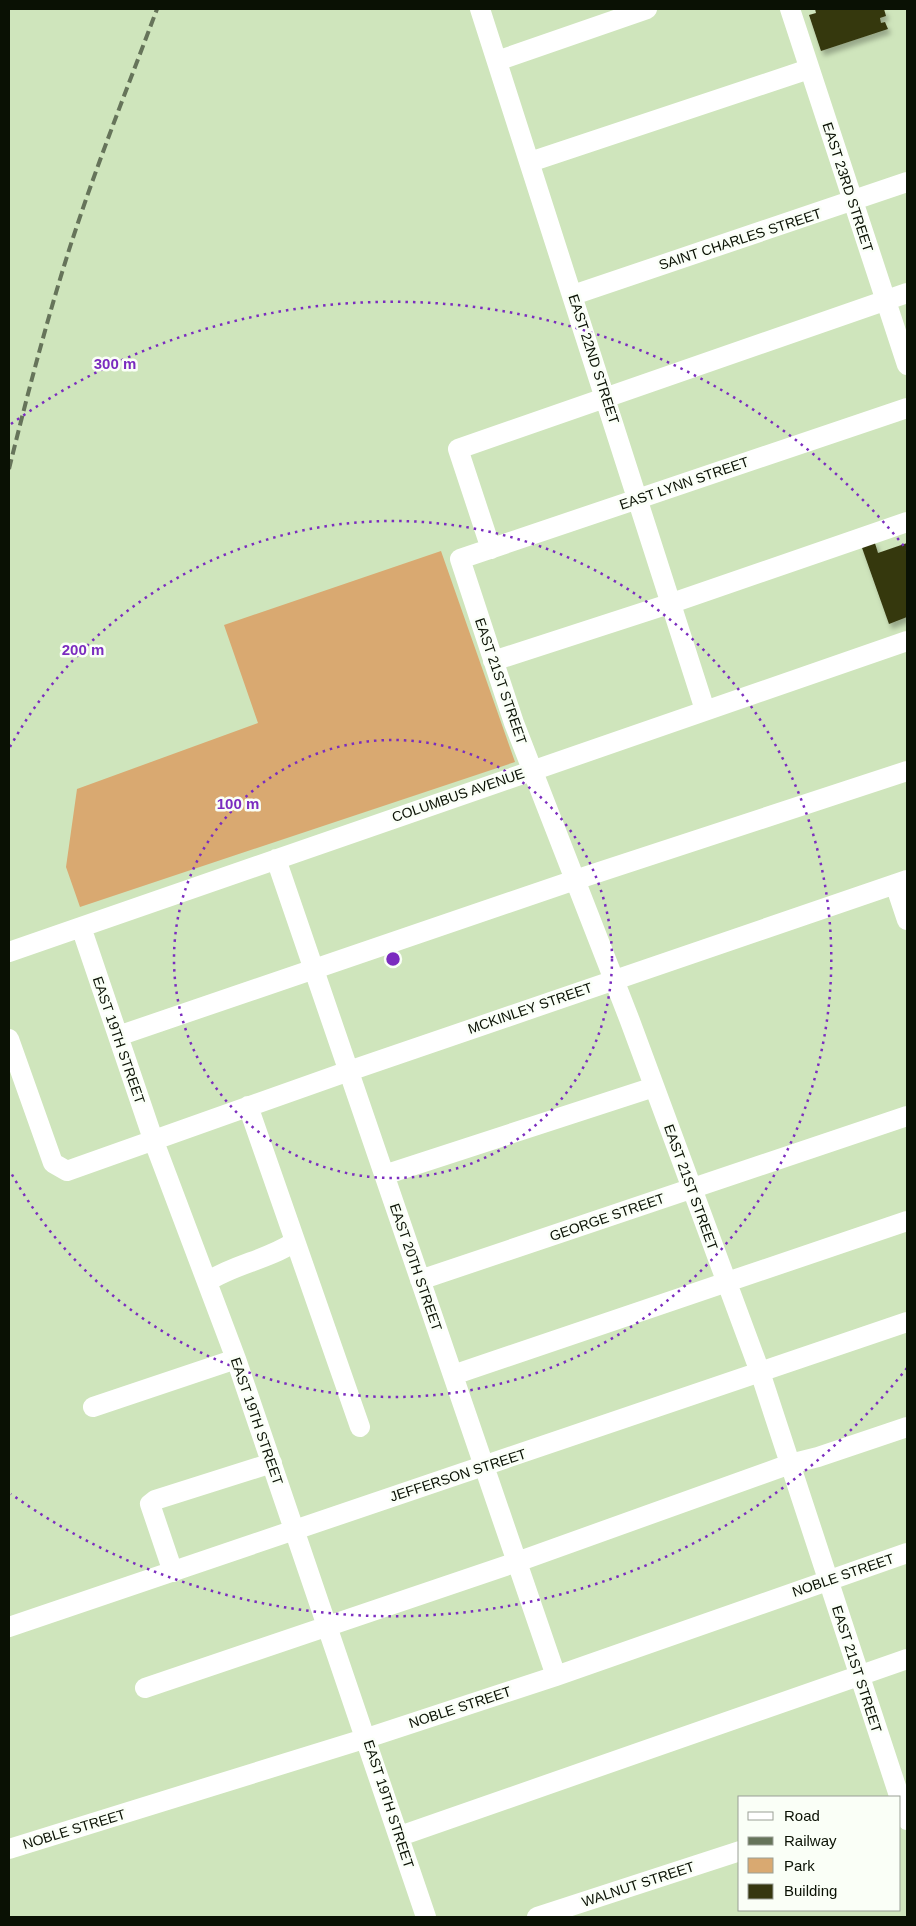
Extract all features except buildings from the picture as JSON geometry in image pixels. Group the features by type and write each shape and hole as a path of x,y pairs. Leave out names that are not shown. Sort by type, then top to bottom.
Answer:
{"street":[{"name":"EAST 22ND STREET","path":"480,9 639,499 705,710"},
{"path":"497,61 647,9"},
{"name":"EAST 23RD STREET","path":"790,9 907,366"},
{"path":"530,162 809,69"},
{"name":"SAINT CHARLES STREET","path":"573,295 907,182"},
{"path":"491,549 458,449 907,292"},
{"name":"EAST LYNN STREET","path":"460,559 907,408"},
{"path":"494,661 672,603 907,522"},
{"name":"EAST 21ST STREET","path":"460,559 514,723 654,1087 760,1372 859,1676 903,1799 907,1820"},
{"name":"COLUMBUS AVENUE","path":"9,952 532,769 907,641"},
{"path":"118,1036 575,880 907,771"},
{"name":"EAST 20TH STREET","path":"276,859 556,1676"},
{"path":"901,882 907,920"},
{"name":"MCKINLEY STREET","path":"9,1039 53,1163 67,1171 153,1139 613,979 901,882"},
{"name":"EAST 19TH STREET","path":"81,927 153,1139 236,1359 367,1738 426,1917"},
{"path":"384,1175 654,1087"},
{"path":"248,1106 360,1427"},
{"name":"GEORGE STREET","path":"420,1280 907,1116"},
{"path":"453,1375 907,1222"},
{"path":"207,1282 223,1271 283,1249 294,1242"},
{"name":"JEFFERSON STREET","path":"9,1627 485,1467 907,1322"},
{"path":"93,1407 236,1359"},
{"path":"145,1688 517,1562 790,1464 818,1457 907,1427"},
{"path":"173,1572 150,1504 155,1500 272,1463"},
{"name":"NOBLE STREET","path":"9,1849 367,1738 556,1676 907,1553"},
{"path":"400,1836 907,1659"},
{"name":"WALNUT STREET","path":"537,1917 738,1852"}],"green space":[{"path":"441,551 515,762 80,907 66,867 77,789 258,723 224,625"}],"railway":[{"path":"9,469 52,305 69,250 100,159 157,9"}]}
